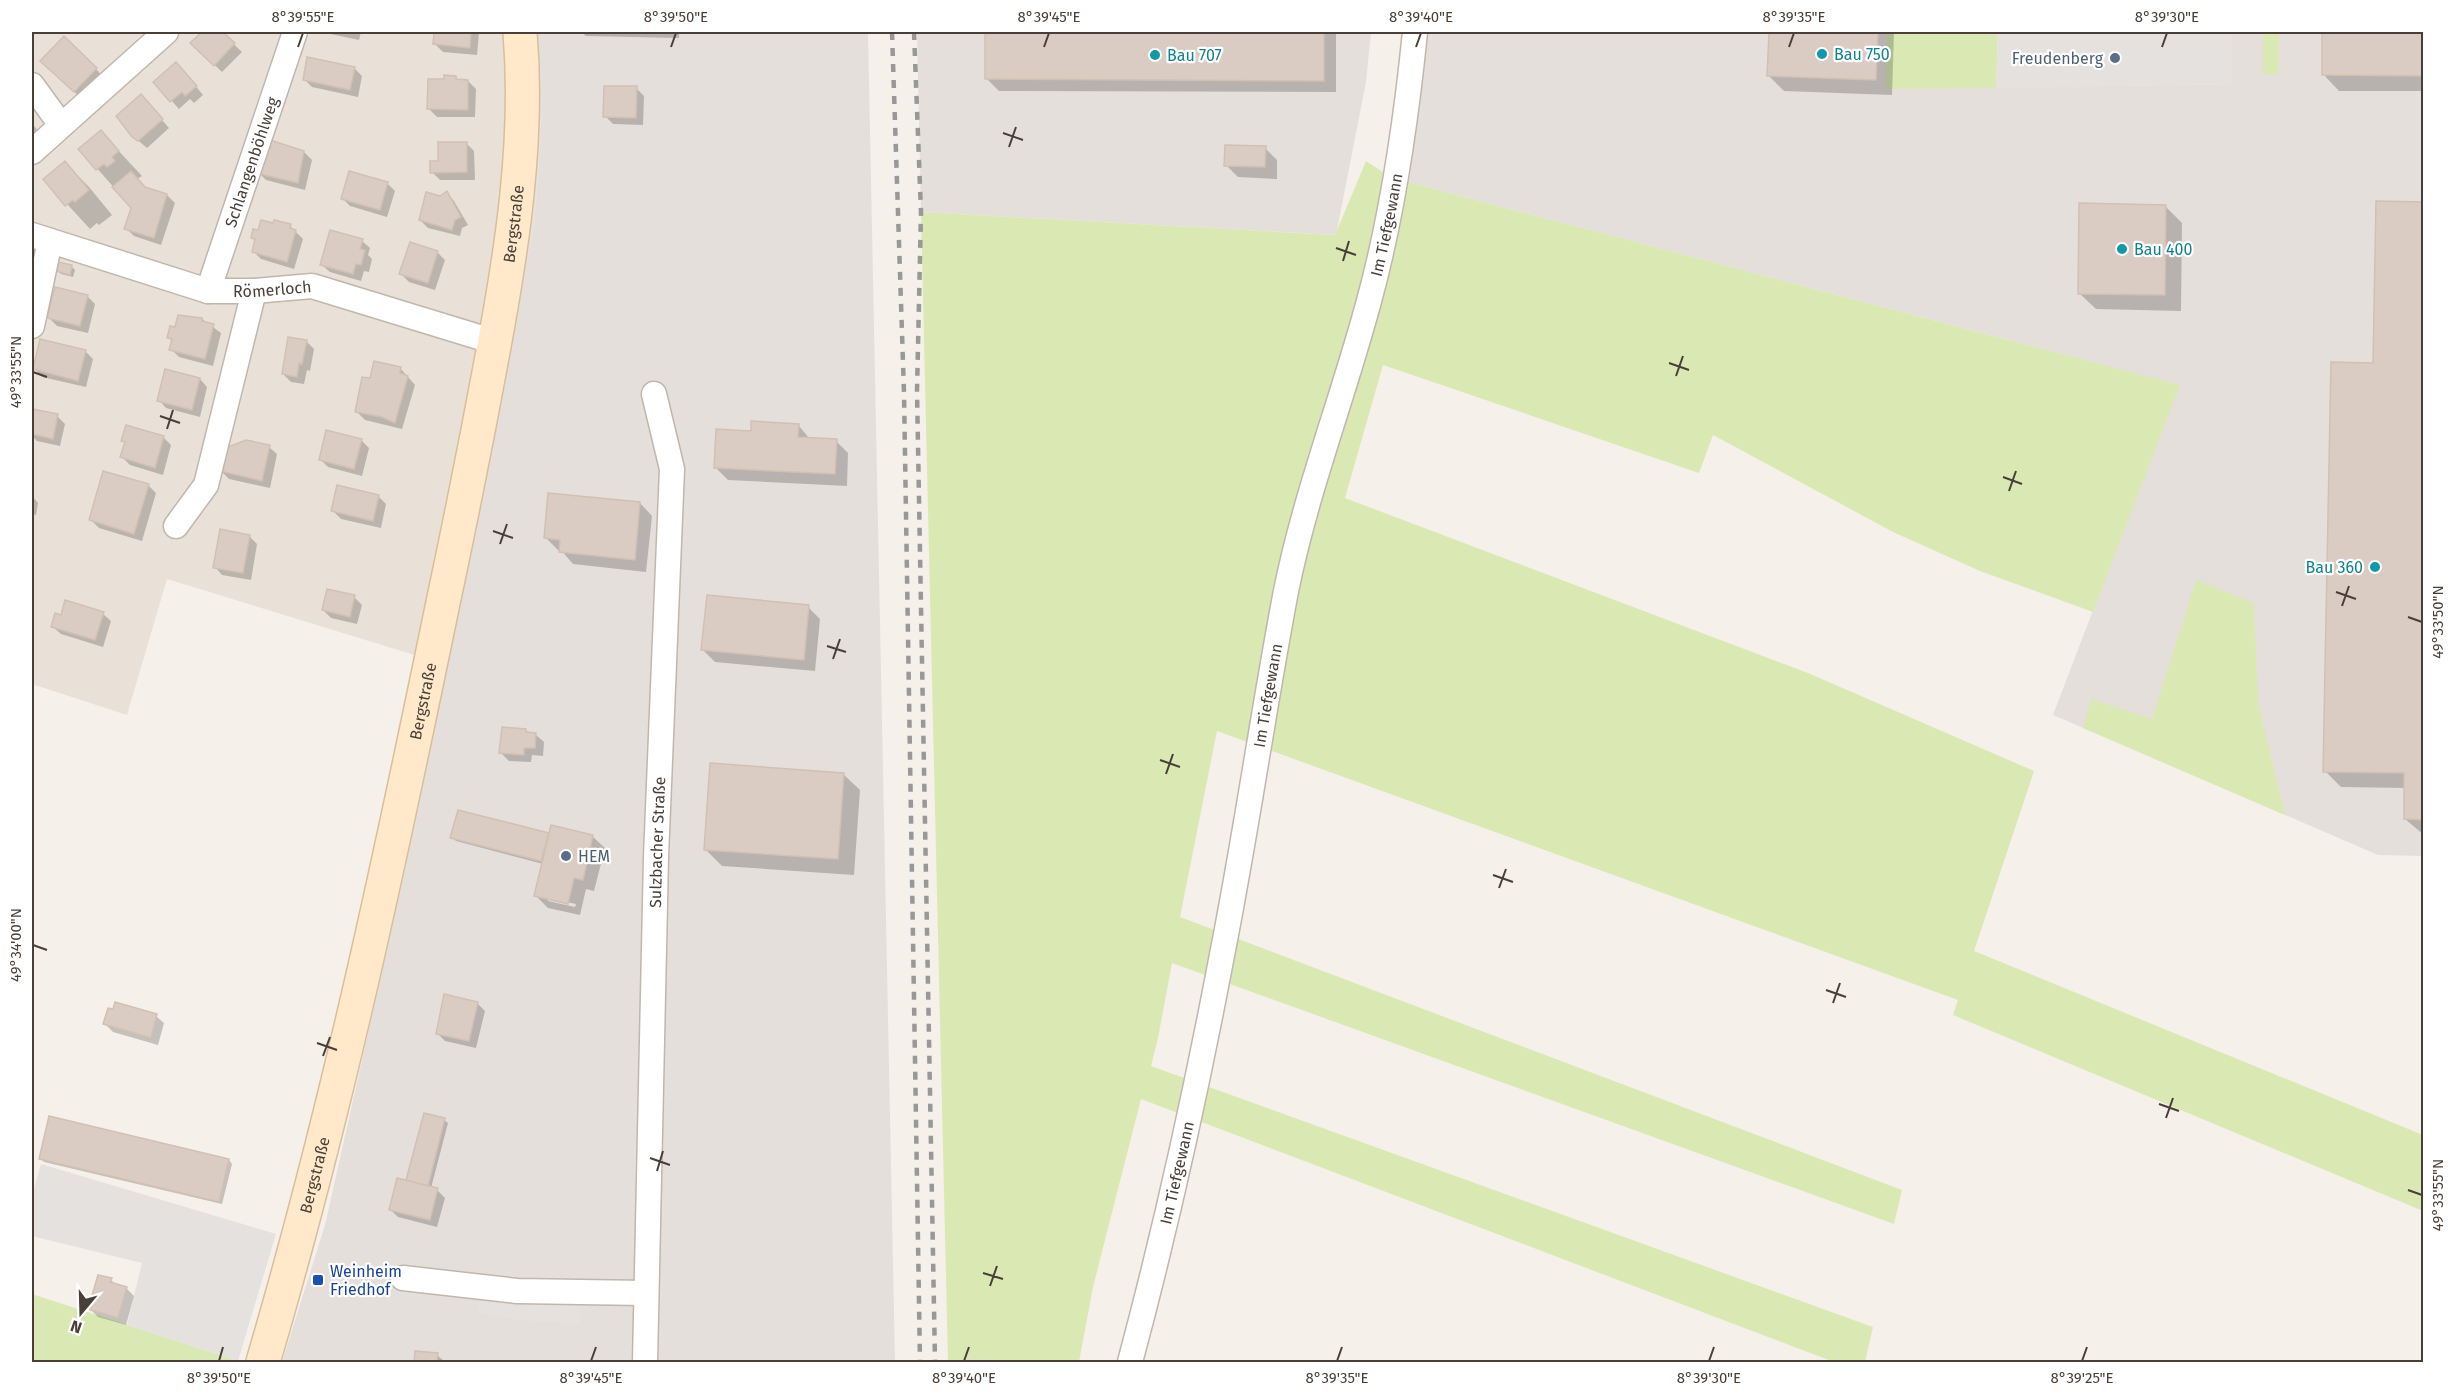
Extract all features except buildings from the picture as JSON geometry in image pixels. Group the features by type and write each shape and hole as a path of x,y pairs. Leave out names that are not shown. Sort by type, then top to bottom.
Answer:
{"main road":[{"name":"Bergstraße","path":"263,1362 292,1266 350,1033 474,458 516,212 522,75 520,32"}],"street":[{"path":"32,152 166,32"},
{"name":"Schlangenböhlweg","path":"208,291 295,32"},
{"name":"Im Tiefgewann","path":"1130,1362 1157,1258 1198,1078 1223,954 1287,588 1309,499 1380,257 1397,172 1415,32"},
{"path":"32,85 61,124"},
{"name":"Römerloch","path":"32,326 41,238 208,291 254,291 312,286 495,342"},
{"path":"176,526 206,485 254,291"},
{"name":"Sulzbacher Straße","path":"645,1362 656,857 672,469 654,394"},
{"path":"403,1278 518,1291 645,1293"}],"shaded area":[{"path":"32,32 535,32 541,130 534,228 516,325 421,657 167,579 127,715 32,684"},
{"path":"534,32 868,32 895,1362 282,1362 325,1225 400,891 534,228 541,130"},
{"path":"917,32 1371,32 1366,82 1336,235 921,212"},
{"path":"1410,32 1886,32 1886,89 2232,84 2232,32 2423,32 2423,856 2378,855 2053,715 2179,385 1392,178"},
{"name":"Freudenberg","path":"1998,32 2232,32 2232,84 1996,88"},
{"path":"41,1164 276,1234 238,1361 127,1325 142,1263 32,1236 32,1196"},
{"path":"481,1294 580,1303 581,1324 527,1321 477,1313"}],"green space":[{"path":"1886,32 1998,32 1996,88 1886,89"},
{"path":"2263,32 2279,32 2278,74 2263,74"},
{"path":"1366,161 1392,178 2180,385 2093,612 1980,571 1893,532 1713,435 1699,473 1383,365 1345,498 1808,673 2034,771 1974,951 2423,1135 2423,1211 1953,1015 1958,1000 1217,731 1180,917 1902,1190 1894,1224 1172,963 1151,1066 1873,1327 1865,1362 1834,1362 1141,1099 1093,1287 1079,1362 948,1362 921,212 1335,235"},
{"path":"2196,580 2254,603 2258,702 2285,815 2083,728 2091,699 2152,719"},
{"path":"32,1294 238,1361 238,1362 32,1362"}],"railway":[{"path":"892,32 904,393 920,1362"},
{"path":"914,32 921,212 917,391 935,1362"}],"place":[{"name":"Bau 750","path":"1822,54"},
{"name":"Bau 707","path":"1155,55"},
{"name":"Freudenberg","path":"2115,58"},
{"name":"Bau 400","path":"2122,249"},
{"name":"Bau 360","path":"2375,567"},
{"name":"HEM","path":"566,856"},
{"name":"Weinheim Friedhof","path":"318,1280"}]}
